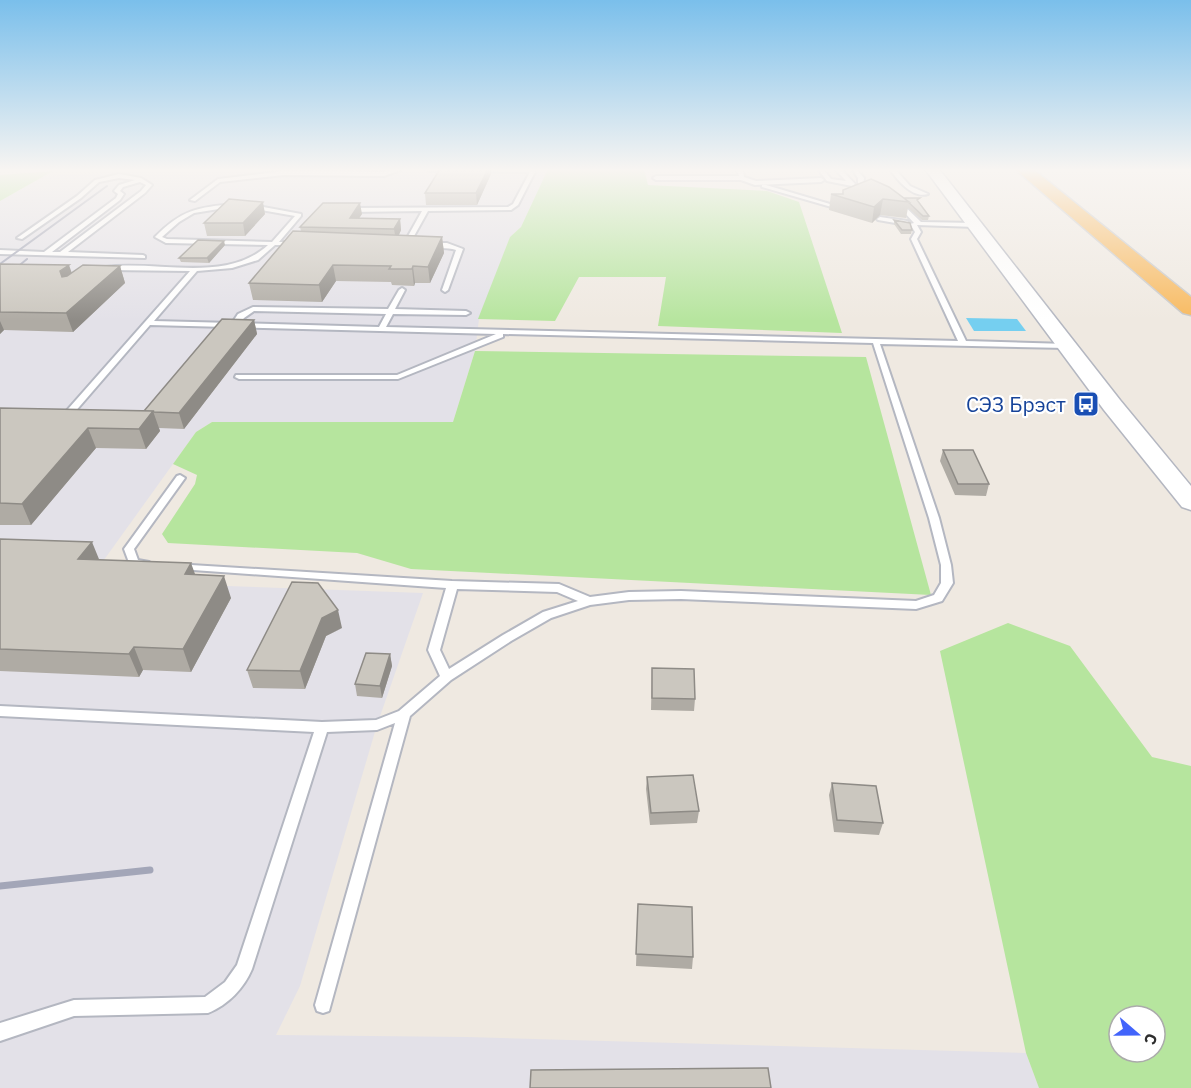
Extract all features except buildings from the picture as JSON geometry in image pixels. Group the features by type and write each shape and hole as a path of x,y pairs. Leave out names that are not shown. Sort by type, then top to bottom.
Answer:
{"highway":[{"path":"1084,220 1191,308"},
{"path":"1108,220 1191,288"}],"main road":[{"path":"972,220 1067,346 1191,502"}],"lane":[{"path":"20,238 46,220"},
{"path":"45,254 90,220"},
{"path":"62,254 107,220"},
{"path":"177,220 158,237 166,241 300,244"},
{"path":"115,255 100,268 222,270 240,266 276,243 295,220"},
{"path":"406,245 420,220"},
{"path":"886,220 916,224 976,225"},
{"path":"912,220 918,232 914,239 963,344"},
{"path":"395,245 417,245"},
{"path":"427,245 447,245 460,249 445,290"},
{"path":"0,252 143,256"},
{"path":"63,420 195,269"},
{"path":"381,330 402,291"},
{"path":"234,326 241,316 253,309 466,313"},
{"path":"148,323 1067,346"},
{"path":"239,377 398,377 505,333"},
{"path":"0,711 322,727 376,725 404,714 447,677 507,638 547,615 589,601 628,596 681,595 916,605 938,598 947,583 946,565 934,518 876,342"},
{"path":"180,478 129,549 134,563 452,585 559,588 589,601"},
{"path":"447,677 434,650 452,585"},
{"path":"323,1005 404,714"},
{"path":"0,1032 74,1008 208,1005 231,988 244,969 322,727"}],"shaded area":[{"path":"0,220 524,220 521,227 510,237 479,319 475,351 453,422 212,422 196,432 101,564 199,585 423,593 377,725 300,986 276,1035 467,1037 1026,1053 1039,1088 0,1088"}],"green space":[{"path":"524,220 805,220 842,333 658,326 666,277 579,277 555,321 478,319 510,237 521,227"},
{"path":"475,351 866,357 931,595 411,569 357,553 168,543 162,534 195,484 197,475 173,464 196,432 212,422 453,422"},
{"path":"1008,623 1070,646 1152,757 1191,766 1191,1088 1039,1088 1026,1053 940,651"}],"water":[{"path":"966,318 1017,319 1026,331 974,331"}],"railway":[{"path":"0,264 61,220"},
{"path":"9,274 27,259"},
{"path":"0,886 150,870"}],"place":[{"name":"СЭЗ Брэст","path":"1086,404"}]}
